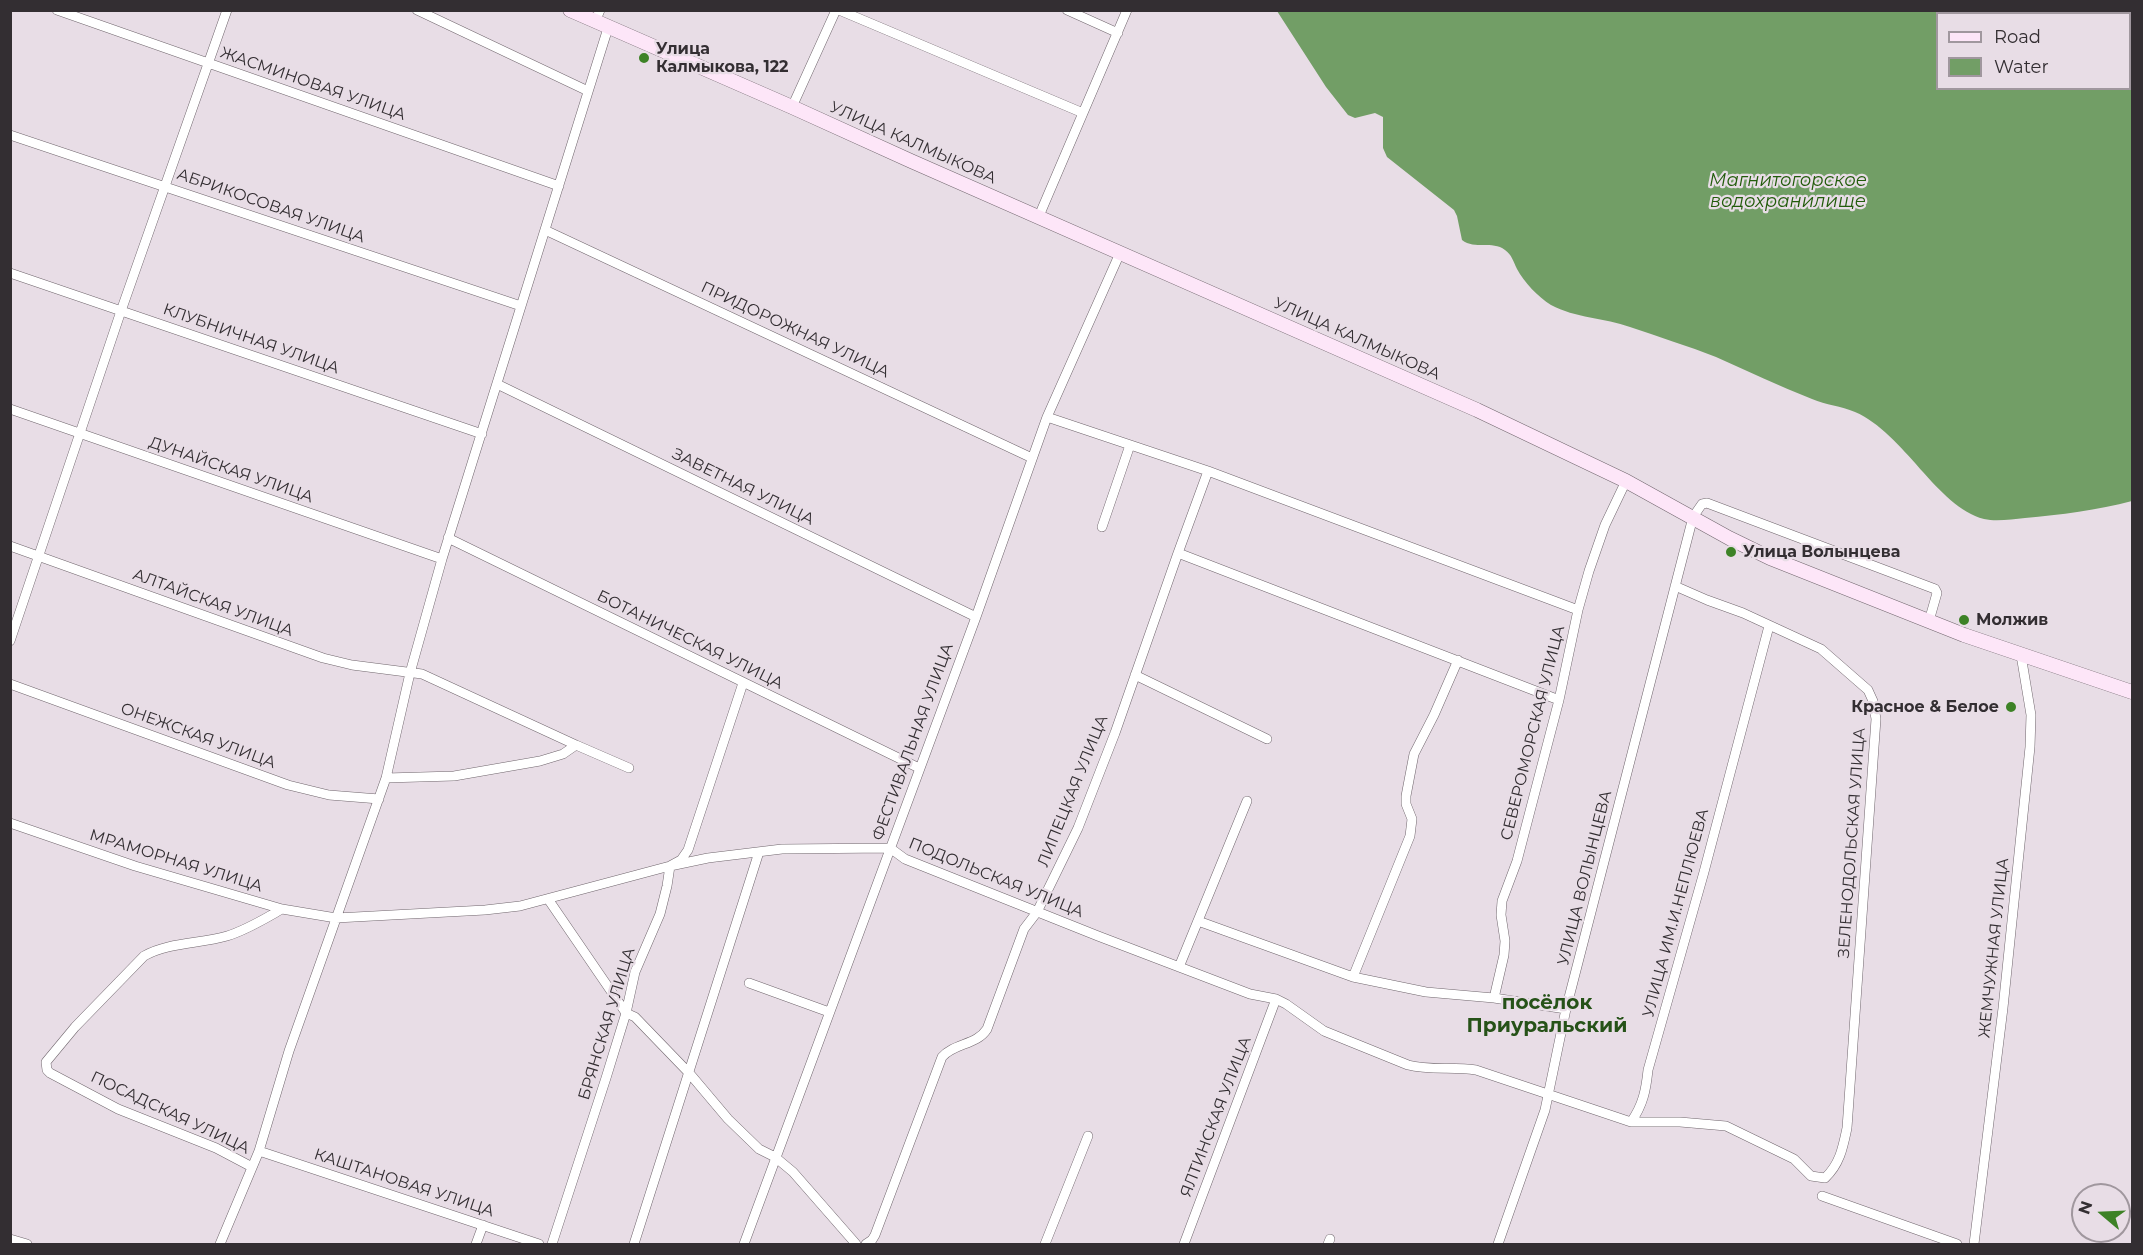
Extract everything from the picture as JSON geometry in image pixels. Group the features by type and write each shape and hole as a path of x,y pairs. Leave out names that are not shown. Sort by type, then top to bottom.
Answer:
{"main road":[{"name":"УЛИЦА КАЛМЫКОВА","path":"570,10 601,20 911,161 1477,410 1626,481 1770,558 2021,655 2133,692"}],"street":[{"name":"ЖАСМИНОВАЯ УЛИЦА","path":"57,10 559,186"},
{"path":"10,641 121,310 227,10"},
{"path":"417,10 588,91"},
{"path":"792,106 837,10 1083,113"},
{"path":"1067,10 1118,33"},
{"path":"1039,216 1127,10"},
{"path":"220,1245 259,1151 289,1050 386,778 410,673 448,538 588,91 601,20"},
{"name":"АБРИКОСОВАЯ УЛИЦА","path":"10,135 521,306"},
{"name":"ПРИДОРОЖНАЯ УЛИЦА","path":"545,230 1032,458"},
{"name":"ФЕСТИВАЛЬНАЯ УЛИЦА","path":"744,1245 976,617 1047,417 1120,253"},
{"name":"КЛУБНИЧНАЯ УЛИЦА","path":"10,273 482,434"},
{"name":"ЗАВЕТНАЯ УЛИЦА","path":"497,384 976,617"},
{"name":"ДУНАЙСКАЯ УЛИЦА","path":"10,409 442,559"},
{"path":"1047,417 1208,471 1578,610"},
{"path":"1102,527 1130,445"},
{"name":"ЛИПЕЦКАЯ УЛИЦА","path":"548,899 626,1013 635,1017 690,1074 728,1119 759,1149 775,1157 807,1185 854,1242 864,1245 872,1240 942,1057 949,1051 984,1034 1024,929 1037,912 1078,828 1208,471"},
{"name":"СЕВЕРОМОРСКАЯ УЛИЦА","path":"1494,998 1504,955 1502,901 1517,861 1559,700 1578,610 1596,550 1626,481"},
{"path":"1693,517 1702,504 1707,503 1935,589 1937,593 1929,621"},
{"name":"УЛИЦА ВОЛЫНЦЕВА","path":"1498,1245 1549,1094 1566,1009 1693,517"},
{"name":"БОТАНИЧЕСКАЯ УЛИЦА","path":"448,538 919,768"},
{"name":"АЛТАЙСКАЯ УЛИЦА","path":"10,546 305,652 352,665 422,674 629,768"},
{"path":"1178,553 1559,700"},
{"name":"ЗЕЛЕНОДОЛЬСКАЯ УЛИЦА","path":"1631,1122 1680,1122 1726,1126 1794,1159 1811,1176 1825,1178 1840,1158 1846,1128 1876,719 1874,701 1868,690 1852,675 1813,644 1676,586"},
{"name":"УЛИЦА ИМ.И.НЕПЛЮЕВА","path":"1631,1122 1644,1098 1648,1070 1704,872 1768,626"},
{"name":"ЖЕМЧУЖНАЯ УЛИЦА","path":"1974,1245 2003,1008 2030,747 2031,715 2021,655"},
{"path":"1353,977 1410,836 1412,819 1406,804 1406,796 1414,754 1458,660"},
{"path":"1135,675 1267,739"},
{"path":"670,866 681,860 688,850 743,683"},
{"name":"ОНЕЖСКАЯ УЛИЦА","path":"10,684 296,787 329,795 379,799"},
{"path":"386,778 465,775 540,761 563,754 576,745"},
{"path":"1179,967 1247,801"},
{"name":"МРАМОРНАЯ УЛИЦА","path":"10,823 135,866 282,909 336,918"},
{"name":"ПОДОЛЬСКАЯ УЛИЦА","path":"336,918 520,906 708,858 782,849 890,848 905,859 1037,912 1250,994 1276,999 1298,1011 1324,1032 1408,1065 1422,1069 1460,1067 1476,1070 1549,1094"},
{"path":"634,1245 759,852"},
{"name":"БРЯНСКАЯ УЛИЦА","path":"552,1245 626,1013 635,972 660,914 670,866"},
{"name":"ПОСАДСКАЯ УЛИЦА","path":"252,1167 216,1148 118,1109 50,1073 46,1066 48,1058 75,1027 144,956 168,947 228,935 254,925 282,909"},
{"path":"1198,921 1353,977 1426,992 1494,998 1566,1009"},
{"path":"749,983 829,1012"},
{"name":"ЯЛТИНСКАЯ УЛИЦА","path":"1184,1245 1276,999"},
{"path":"1549,1094 1631,1122"},
{"path":"1045,1245 1088,1136"},
{"name":"КАШТАНОВАЯ УЛИЦА","path":"259,1151 539,1245"},
{"path":"1822,1196 1957,1245"},
{"path":"476,1245 483,1225"},
{"path":"10,1239 27,1245"}],"water":[{"name":"Магнитогорское водохранилище","path":"1277,11 2132,11 2132,501 2092,510 2004,520 1984,519 1967,512 1935,485 1889,436 1873,422 1855,412 1812,399 1684,345 1620,324 1570,313 1551,305 1527,284 1505,250 1462,240 1454,210 1387,157 1383,148 1383,117 1375,113 1355,118 1348,115 1326,87"}],"place":[{"name":"Улица Калмыкова, 122","path":"644,58"},
{"name":"Улица Волынцева","path":"1731,552"},
{"name":"Молжив","path":"1964,620"},
{"name":"Красное & Белое","path":"2011,707"}],"district":[{"name":"посёлок Приуральский","path":"1547,1014"}]}
